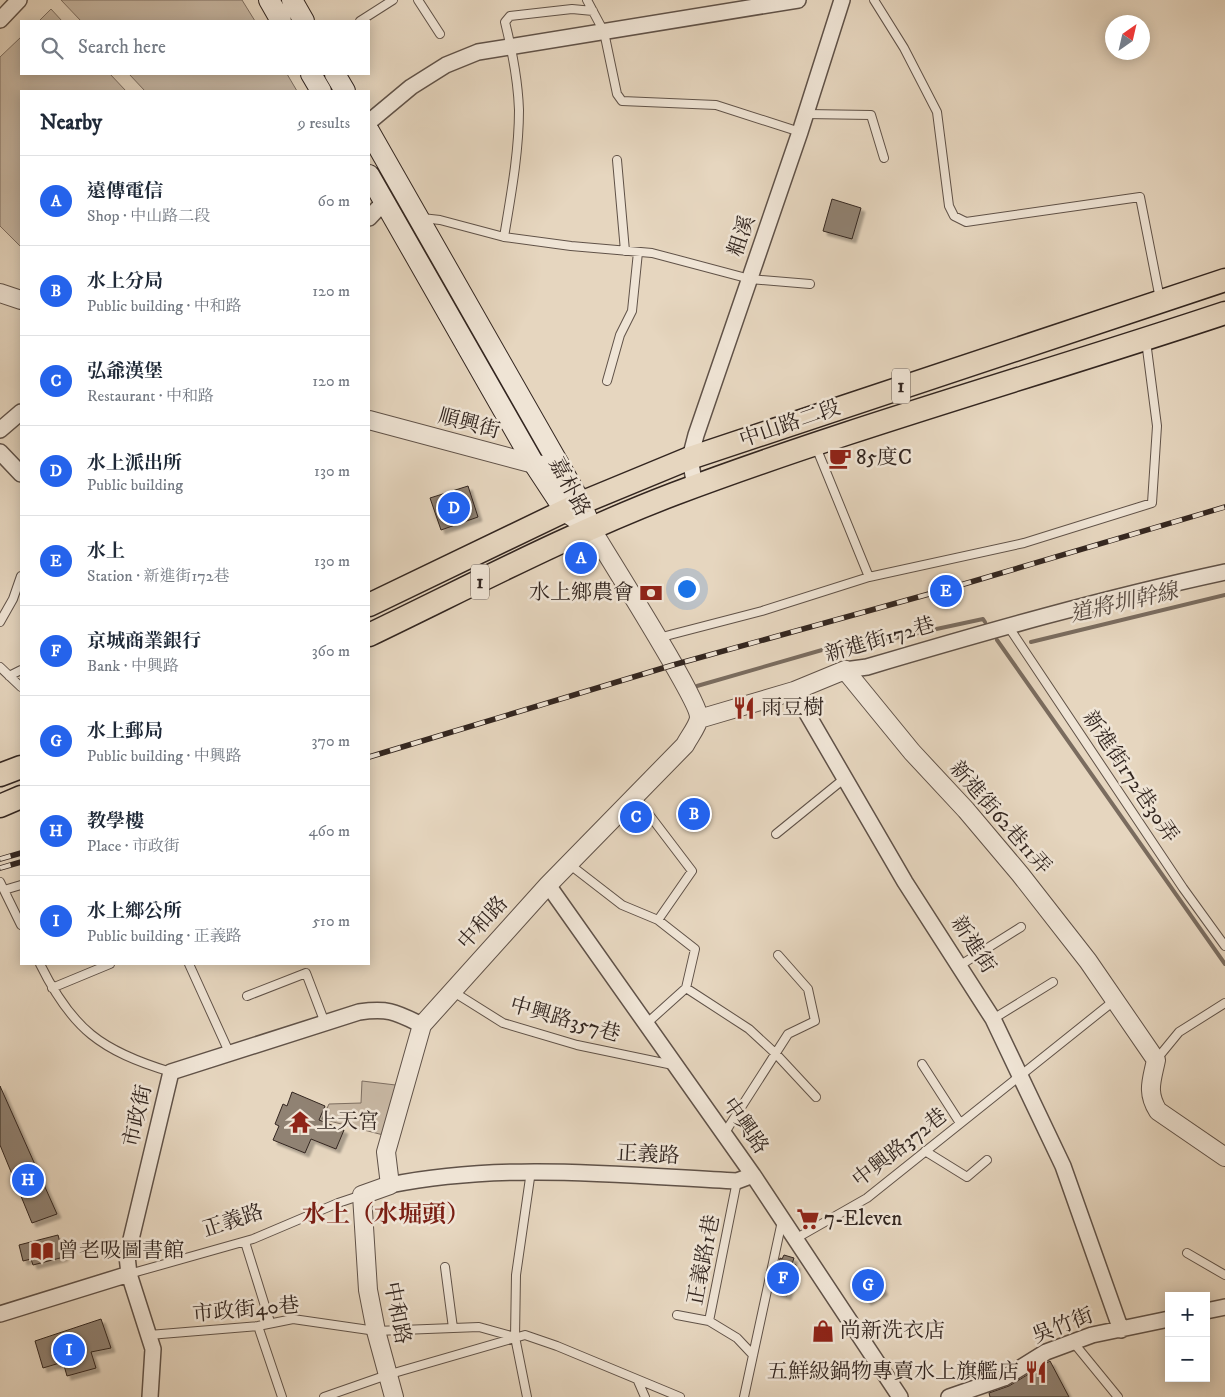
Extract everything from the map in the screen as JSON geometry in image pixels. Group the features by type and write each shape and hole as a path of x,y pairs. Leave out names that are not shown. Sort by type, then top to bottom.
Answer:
{"main road":[{"path":"269,0 280,20"},
{"path":"292,0 303,20"},
{"path":"312,75 320,90"},
{"path":"336,75 344,90"},
{"name":"嘉朴路","path":"370,134 559,467 573,507"},
{"name":"嘉朴路","path":"370,177 534,464 591,528"},
{"name":"中山路二段","path":"370,605 573,507 690,458 1225,280"},
{"path":"1137,309 1146,340"},
{"name":"中山路二段","path":"370,635 591,528 695,487 815,444 1146,340 1225,313"},
{"path":"0,775 20,767"},
{"path":"0,806 20,796"}],"street":[{"path":"1,15 19,0"},
{"path":"370,121 411,87 446,65 478,52 512,48 798,0"},
{"name":"粗溪","path":"695,487 690,458 696,435 800,132 842,0"},
{"path":"370,217 384,202"},
{"path":"0,294 20,300"},
{"path":"0,430 20,413"},
{"name":"順興街","path":"370,420 534,464 559,467"},
{"path":"0,452 20,472"},
{"path":"591,528 698,708 699,719 794,691"},
{"name":"新進街172巷","path":"794,691 845,670 867,667 1008,626 1156,587 1225,572"},
{"name":"新進街62巷11弄","path":"845,670 912,752 966,810 1020,874 1088,962 1156,1060"},
{"name":"新進街","path":"794,691 905,882 994,1019 1063,1166 1121,1330"},
{"name":"中和路","path":"390,1185 386,1152 402,1103 422,1025 548,885 685,745 699,719"},
{"name":"中興路","path":"548,885 753,1175 900,1397"},
{"name":"市政街","path":"150,1397 153,1349 150,1335 128,1274 127,1256 171,1072 358,1012 382,1009 398,1013 422,1025"},
{"path":"1156,1060 1150,1087 1151,1101 1158,1111 1225,1157"},
{"name":"正義路","path":"390,1185 475,1172 531,1171 737,1180 753,1175"},
{"path":"362,1196 390,1185"},
{"name":"中和路","path":"362,1196 368,1290 376,1331 394,1397"},
{"name":"正義路","path":"0,1314 128,1274"},
{"path":"1210,1310 1225,1307"},
{"name":"吳竹街","path":"950,1397 1004,1378 1046,1352 1092,1335 1165,1320"}],"lane":[{"path":"362,20 393,0"},
{"path":"418,0 440,34"},
{"path":"587,0 604,32 617,94 622,101 716,104 800,132"},
{"path":"874,0 904,48 937,112 950,206 954,216 966,222 1140,197 1160,301"},
{"path":"504,237 515,166 519,109 512,48 506,22 510,16 572,8 593,11"},
{"path":"806,114 871,114 884,158"},
{"path":"617,160 624,251"},
{"path":"417,217 440,220 504,237 571,246 652,253 750,278 810,284"},
{"path":"606,382 620,335 632,311 638,252"},
{"path":"656,639 762,611 870,577 1024,543 1152,504 1158,426 1146,340"},
{"path":"815,444 870,577"},
{"path":"0,622 20,578"},
{"name":"新進街172巷30弄","path":"1008,626 1182,888 1225,946"},
{"path":"0,667 20,686"},
{"path":"9,676 20,670"},
{"path":"776,834 845,778"},
{"path":"635,796 692,871 658,920"},
{"path":"569,864 622,905 658,920 695,949 686,988 646,1024"},
{"path":"0,882 20,923"},
{"path":"4,890 20,885"},
{"path":"959,966 1021,927"},
{"path":"724,1134 788,1034 815,1021 808,989 778,955"},
{"path":"40,965 52,988 72,1018 99,1042 140,1063 171,1072"},
{"path":"52,988 108,965"},
{"path":"189,965 230,1052"},
{"path":"247,996 306,973 325,1023"},
{"path":"994,1019 1053,982"},
{"path":"686,988 749,1029 776,1054 816,1097"},
{"name":"中興路357巷","path":"452,991 503,1023 577,1045 675,1065"},
{"name":"中興路372巷","path":"795,1239 867,1198 1115,1000"},
{"path":"1156,1060 1178,1032 1225,1003"},
{"path":"922,1064 960,1123"},
{"path":"925,1151 967,1177 987,1160"},
{"path":"527,1397 515,1336 516,1275 531,1171"},
{"name":"正義路1巷","path":"737,1180 710,1321 737,1338 753,1355"},
{"name":"正義路","path":"128,1274 245,1242 338,1203 362,1196"},
{"path":"744,1397 782,1220"},
{"path":"245,1242 270,1322"},
{"path":"1187,1253 1225,1275"},
{"path":"445,1267 452,1328"},
{"path":"677,1315 710,1321"},
{"name":"市政街40巷","path":"150,1335 258,1326 270,1322 293,1319 376,1331 479,1327 515,1336 525,1335 558,1346 680,1397"},
{"path":"258,1326 282,1397"},
{"path":"324,1397 387,1374 515,1336"},
{"path":"1073,1342 1118,1397"},
{"path":"638,1381 645,1397"}],"shaded area":[{"path":"61,0 242,0 254,20 80,20"},
{"path":"51,9 61,20 40,20"},
{"path":"20,38 20,75 111,75 125,90 20,90 20,246 0,226 0,57"},
{"path":"130,75 288,75 296,90 144,90"},
{"path":"362,1081 404,1086 387,1136 322,1119 329,1104 361,1103"}],"building":[{"path":"832,199 861,208 852,239 823,231"},
{"path":"468,486 478,517 441,530 430,498"},
{"path":"0,1086 57,1214 32,1223 0,1145"},
{"name":"上天宮","path":"292,1092 325,1106 319,1120 344,1130 336,1149 311,1139 305,1153 273,1140 279,1126 275,1124 283,1104 287,1106"},
{"name":"曾老吸圖書館","path":"58,1235 64,1257 33,1265 31,1259 23,1261 19,1245"},
{"path":"784,1255 794,1258 792,1264 796,1265 787,1296 773,1291 780,1258 782,1259"},
{"path":"870,1269 884,1291 867,1301 853,1280"},
{"path":"101,1319 111,1348 91,1352 96,1368 67,1376 63,1362 43,1368 35,1341"},
{"name":"五鮮級鍋物專賣水上旗艦店","path":"1050,1361 1069,1397 990,1397 989,1393 1009,1386"}],"waterway":[{"name":"道將圳幹線","path":"1031,642 1225,595"},
{"path":"697,686 829,648 876,642 983,619 985,622"},
{"path":"997,640 1225,964"}],"railway":[{"path":"370,757 673,665 947,589 1225,507"},
{"path":"0,859 20,853"},
{"path":"0,868 20,862"}],"place":[{"name":"85度C","path":"840,458"},
{"name":"水上派出所","path":"454,508"},
{"name":"遠傳電信","path":"581,558"},
{"name":"水上","path":"946,591"},
{"name":"水上鄉農會","path":"651,593"},
{"name":"雨豆樹","path":"744,708"},
{"name":"水上分局","path":"694,814"},
{"name":"弘爺漢堡","path":"636,817"},
{"name":"上天宮","path":"300,1122"},
{"name":"教學樓","path":"28,1180"},
{"name":"7-Eleven","path":"808,1219"},
{"name":"曾老吸圖書館","path":"42,1251"},
{"name":"京城商業銀行","path":"783,1278"},
{"name":"水上郵局","path":"868,1285"},
{"name":"尚新洗衣店","path":"823,1331"},
{"name":"水上鄉公所","path":"69,1350"},
{"name":"五鮮級鍋物專賣水上旗艦店","path":"1036,1372"}],"district":[{"name":"水上（水堀頭）","path":"386,1215"}]}
